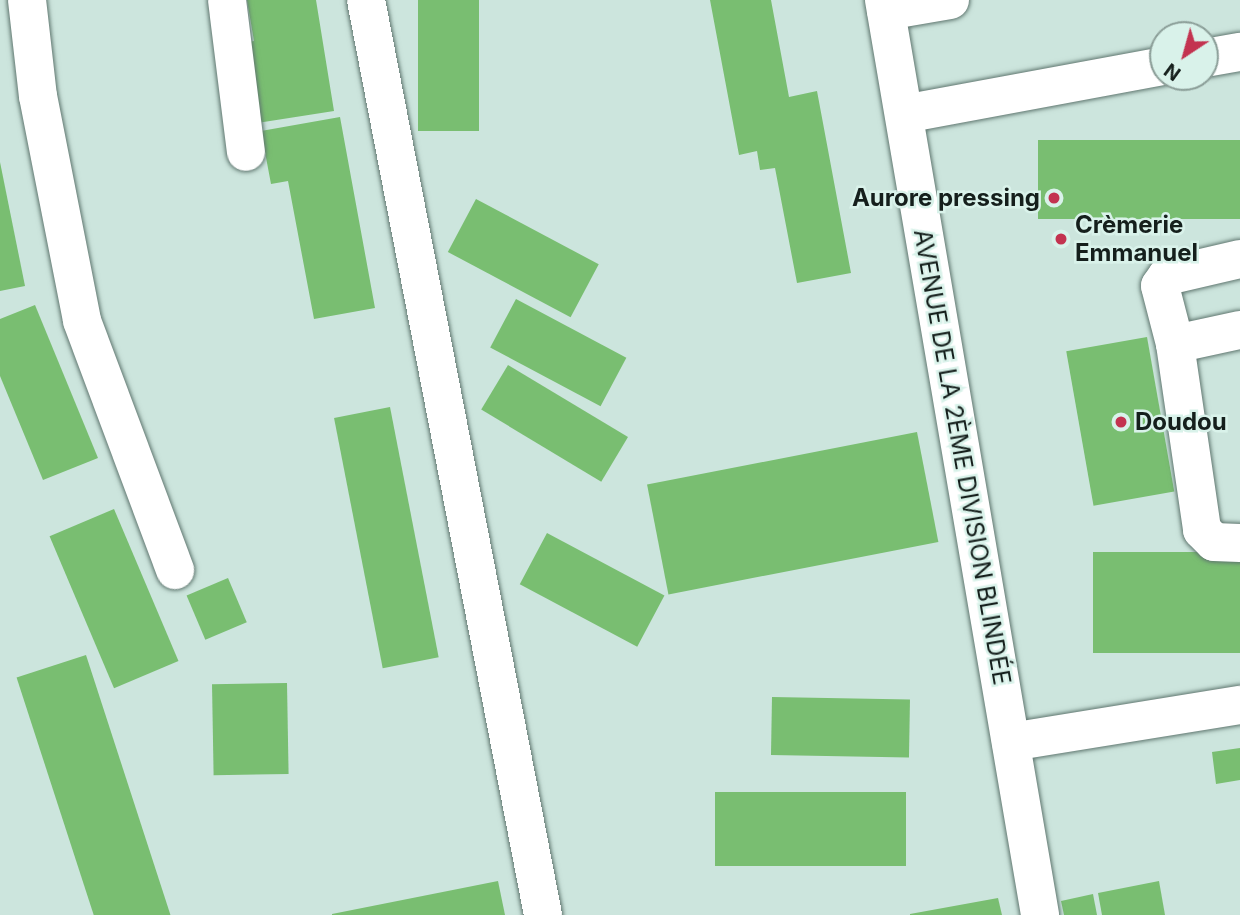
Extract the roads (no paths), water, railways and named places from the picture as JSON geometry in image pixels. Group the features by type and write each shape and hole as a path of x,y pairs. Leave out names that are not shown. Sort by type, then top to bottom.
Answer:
{"street":[{"path":"27,0 38,96 82,321 175,570"},
{"path":"227,0 246,152"},
{"path":"366,0 544,915"},
{"path":"885,6 950,0"},
{"name":"AVENUE DE LA 2ÈME DIVISION BLINDÉE","path":"885,6 1040,915"},
{"path":"1219,56 1240,52"},
{"path":"904,114 1149,69"},
{"path":"1240,259 1161,279 1175,344 1202,530 1214,542 1240,543"},
{"path":"1175,344 1240,330"},
{"path":"1011,742 1240,705"}],"place":[{"name":"Aurore pressing","path":"1054,198"},
{"name":"Crèmerie Emmanuel","path":"1061,239"},
{"name":"Doudou","path":"1121,422"}]}
